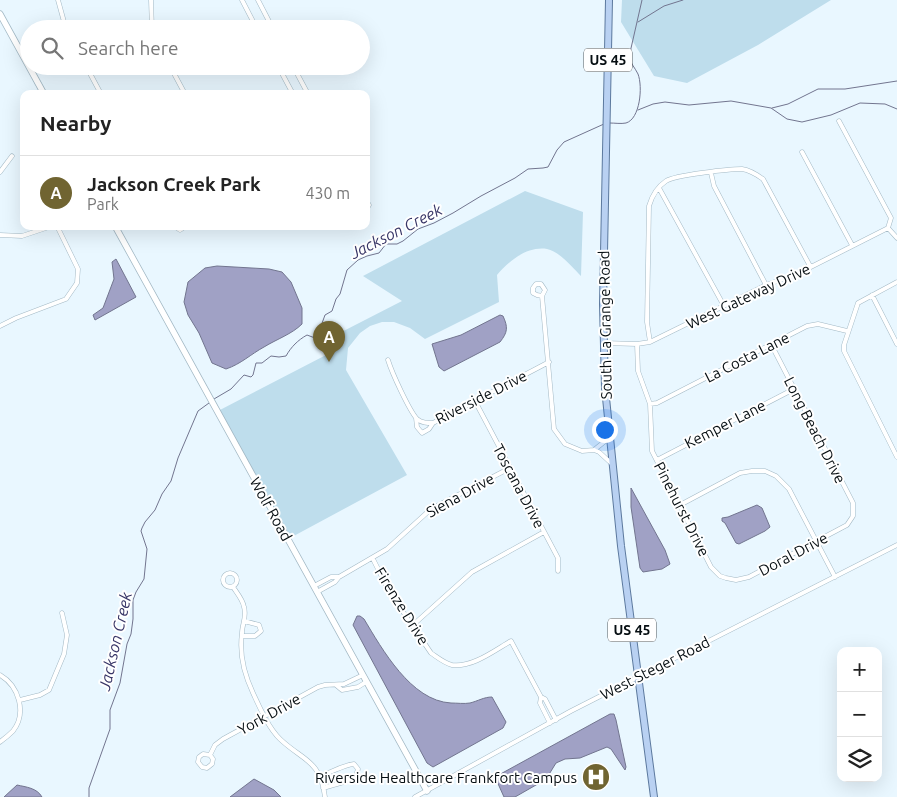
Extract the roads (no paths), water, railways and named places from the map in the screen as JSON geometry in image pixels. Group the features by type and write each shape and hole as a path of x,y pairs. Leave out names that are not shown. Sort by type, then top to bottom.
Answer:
{"main road":[{"name":"South La Grange Road","path":"609,0 603,294 608,433 654,797"},
{"path":"0,14 20,50"},
{"path":"34,75 42,90"},
{"name":"Wolf Road","path":"117,230 427,791"}],"street":[{"path":"58,0 64,20"},
{"path":"150,20 151,0"},
{"path":"242,0 253,20"},
{"path":"258,0 268,20"},
{"path":"91,75 99,90"},
{"path":"175,75 183,90"},
{"path":"283,75 291,90"},
{"path":"298,75 306,90"},
{"path":"839,121 890,218 888,228 897,238"},
{"path":"802,152 852,245"},
{"path":"0,172 12,156"},
{"path":"650,342 647,322 648,206 659,188 673,178 743,169 754,172 763,179 810,266"},
{"path":"711,173 714,186 766,285"},
{"path":"659,188 724,306"},
{"name":"West Gateway Drive","path":"604,343 637,344 650,342 766,285 783,280 888,228"},
{"path":"0,235 22,236 40,230"},
{"path":"0,326 66,299 77,283 78,269 58,230"},
{"path":"897,282 858,304 847,331 844,345 844,351 897,457"},
{"path":"872,295 897,344"},
{"path":"542,296 554,429 565,444 582,451 594,450 604,455 611,463"},
{"name":"La Costa Lane","path":"650,404 657,403 807,326 818,324 847,331"},
{"name":"Pinehurst Drive","path":"637,344 638,371 650,404 652,451 711,567 720,576 726,578"},
{"name":"Long Beach Drive","path":"771,344 853,503 853,516"},
{"name":"Riverside Drive","path":"388,360 392,373 416,418 426,423 433,423 549,362"},
{"name":"Kemper Lane","path":"656,460 794,389"},
{"name":"Toscana Drive","path":"475,401 558,558 558,571"},
{"path":"416,418 417,427 422,433 433,423"},
{"path":"594,450 604,442 608,433"},
{"name":"Siena Drive","path":"315,589 331,577 339,577 373,559 387,549 431,509 510,468"},
{"path":"680,505 740,473 765,471 776,476 789,489 835,577"},
{"name":"Doral Drive","path":"726,578 736,580 749,577 847,526 853,516"},
{"path":"413,625 472,572 544,532"},
{"name":"West Steger Road","path":"415,797 639,676 897,545"},
{"name":"Firenze Drive","path":"373,559 389,592 431,652 441,660 452,665 473,662 511,641 541,697 545,699 556,720"},
{"path":"233,587 244,606 243,666 253,693 271,728 280,738 313,765 319,776 325,797"},
{"path":"20,700 40,695 49,690 64,654 66,644 67,634 62,613"},
{"path":"242,636 254,636 261,631 260,625 244,621"},
{"path":"0,675 10,682 20,700 20,715 17,724 13,731 0,742"},
{"name":"York Drive","path":"210,755 215,745 318,687 350,682 363,675"},
{"name":"York Drive","path":"336,685 342,690 366,682"},
{"name":"Firenze Drive","path":"541,697 540,703 550,723"},
{"path":"319,776 331,773 350,764 354,764 358,769 356,776 323,788"}],"waterway":[{"path":"610,123 626,123 631,120 639,102 640,87 638,74 629,57 642,0"},
{"path":"638,22 664,6 683,0"},
{"path":"772,108 788,104 818,89 845,89 897,81"},
{"name":"Jackson Creek","path":"638,110 665,102 689,105 731,101 771,108 787,119 802,122 831,115 860,103 885,104 897,109"},
{"name":"Jackson Creek","path":"214,399 231,389 244,375 251,377 256,363 262,363 271,356 286,356 295,344 307,335 317,337 325,315 332,311 340,294 347,270 358,260 379,253 386,244 397,244 403,241 418,229 453,213 528,169 548,167 557,150 564,142 604,124"},
{"name":"Jackson Creek","path":"89,797 89,788 110,729 110,710 120,683 127,644 131,634 133,600 144,579 147,549 141,531 171,481 178,458 198,411 209,403"}],"place":[{"name":"Jackson Creek Park","path":"329,362"},
{"name":"Riverside Healthcare Frankfort Campus","path":"596,777"}]}
